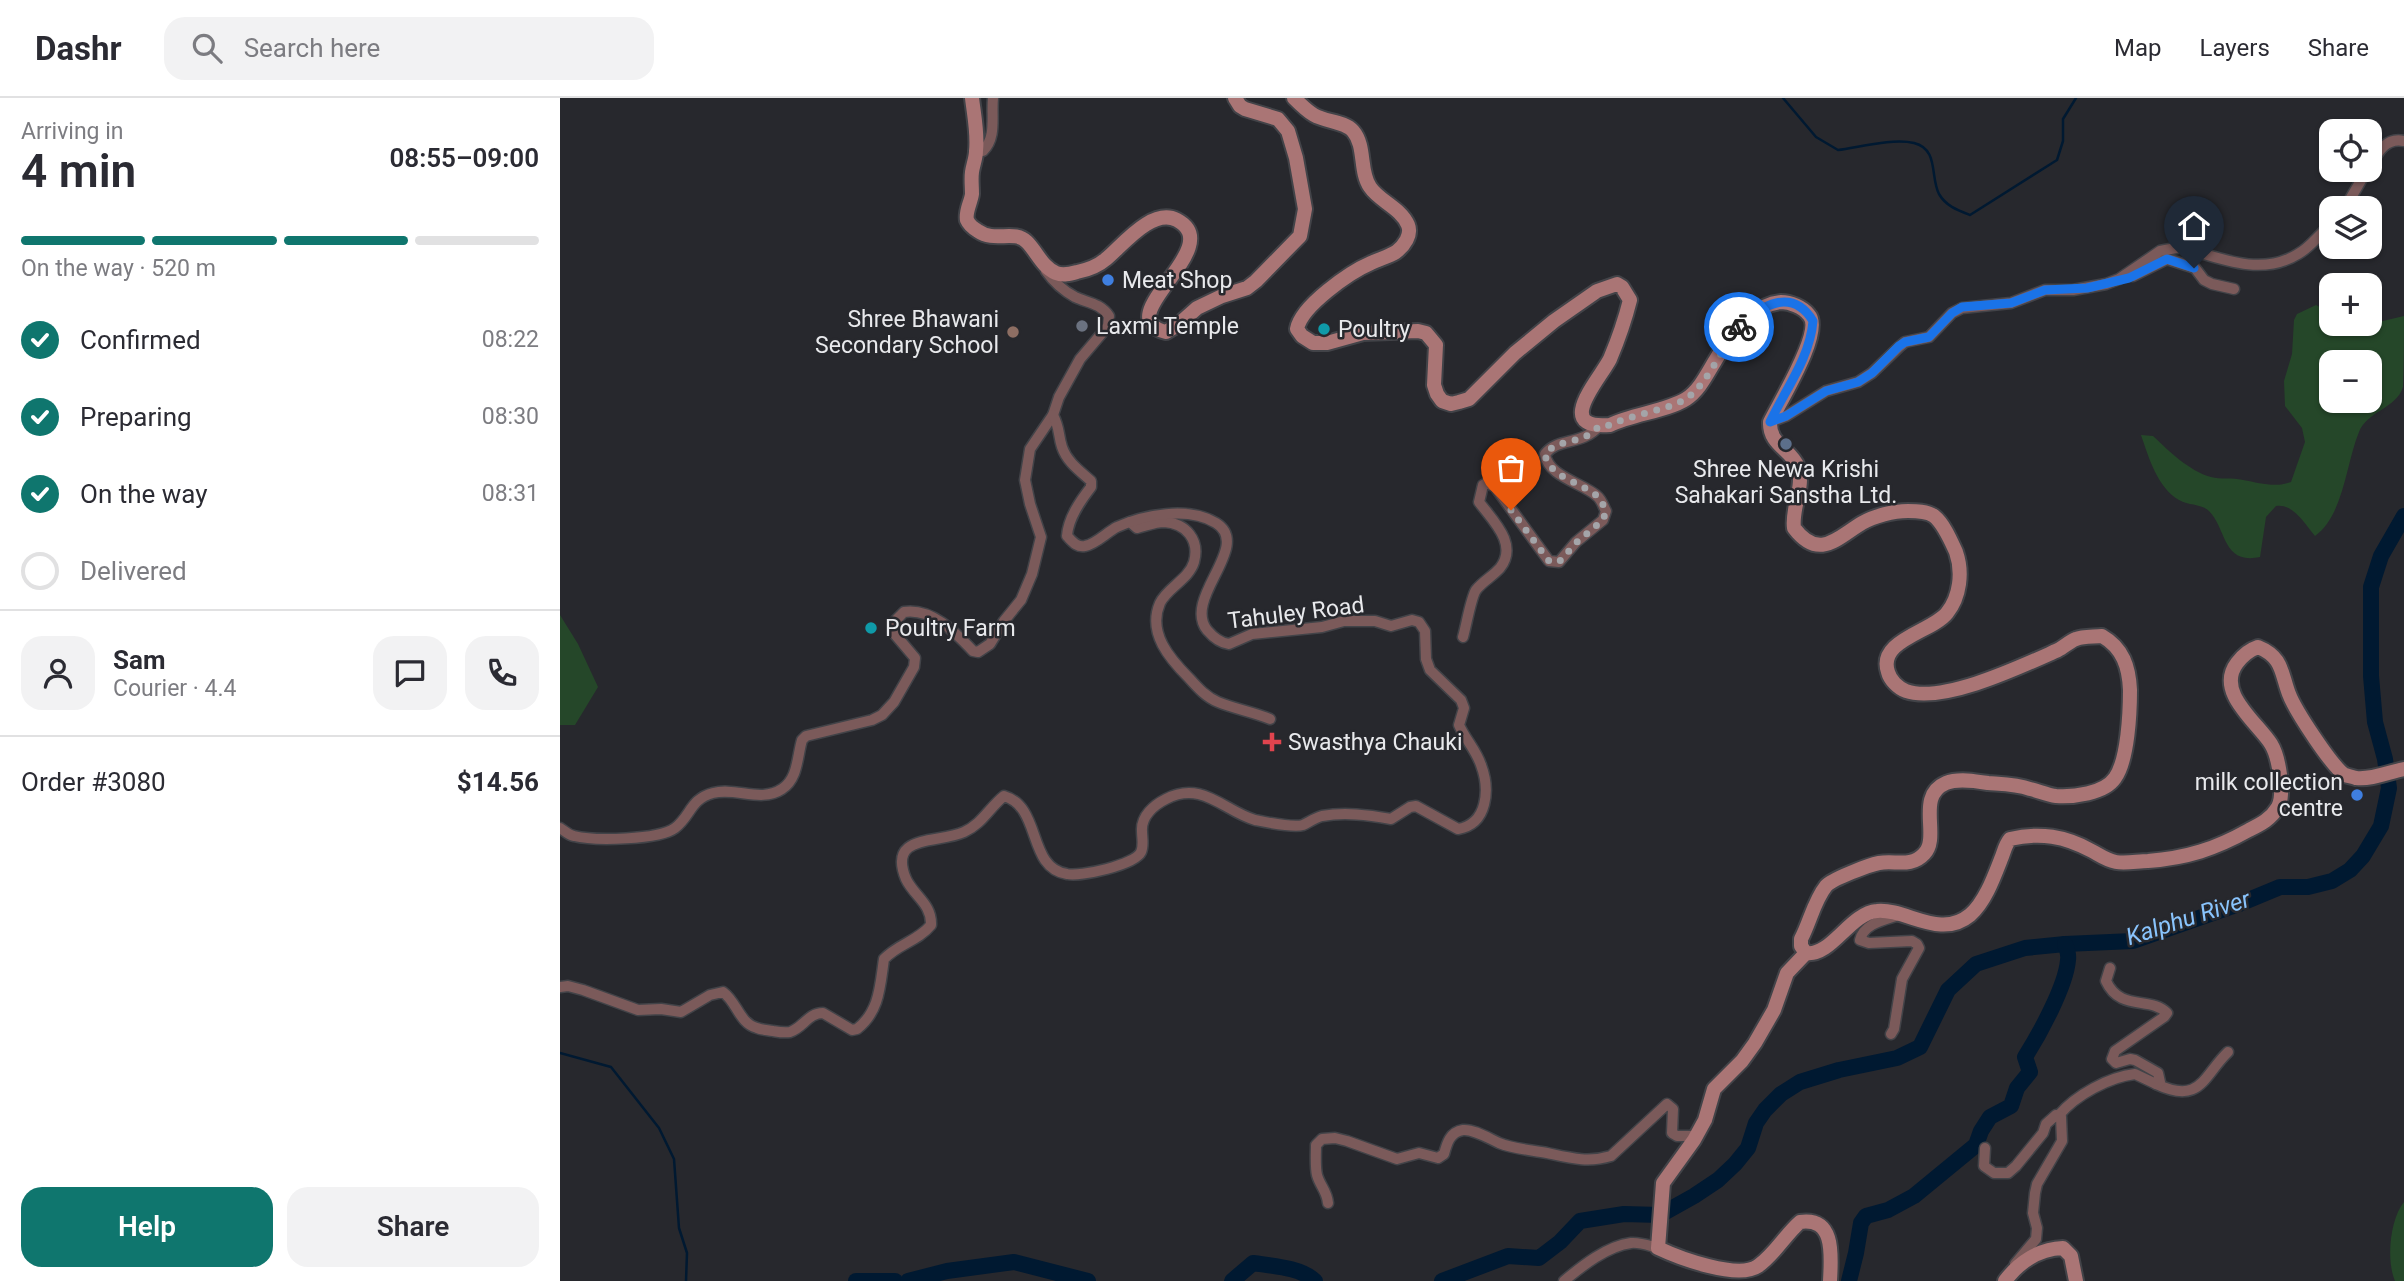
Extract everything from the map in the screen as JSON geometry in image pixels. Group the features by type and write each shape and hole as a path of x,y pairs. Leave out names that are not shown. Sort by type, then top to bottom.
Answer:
{"street":[{"path":"560,828 570,836 579,837 626,839 663,835 678,825 694,803 703,797 727,791 759,795 775,793 792,780 802,740 806,736 872,720 890,709 914,667 915,658 893,632 895,621 904,612 912,610 941,621 973,651 978,652 985,649 1021,600 1029,585 1041,537 1027,493 1026,468 1030,449 1053,415 1059,397 1080,359 1108,326 1109,316 1098,305 1074,296 1056,282 1022,238 985,236 971,227 967,215 976,151 972,98"},
{"path":"976,151 983,151 988,147 992,135 993,98"},
{"path":"1041,261 1057,274 1084,271 1105,260 1151,222 1160,218 1178,221 1188,229 1191,244 1183,261 1155,298 1150,311 1153,326 1166,331 1179,324 1197,308 1247,288 1256,281 1300,236 1305,209 1296,158 1285,124 1271,116 1240,106 1235,98"},
{"path":"1294,98 1312,114 1346,125 1354,132 1359,144 1364,176 1370,187 1404,219 1409,230 1405,244 1396,252 1369,263 1312,305 1298,324 1297,330 1301,336 1313,343 1327,343 1363,333 1426,333 1436,345 1434,385 1437,394 1442,401 1451,404 1469,399 1515,353 1554,321 1597,291 1617,284 1630,300 1628,310 1609,360 1591,386 1581,410 1583,417 1590,424 1599,426 1610,425 1686,399 1699,387 1738,328 1763,308 1783,302 1793,304 1809,314 1813,321 1812,330 1797,369 1770,422 1770,430 1777,444 1798,467 1794,528 1807,540 1826,545 1871,518 1899,511 1923,512 1934,516 1957,556 1960,579 1952,604 1938,622 1899,643 1887,656 1888,675 1898,687 1924,694 1958,690 2058,650 2077,638 2102,636 2120,651 2129,674 2129,720 2125,746 2115,778 2095,791 2056,796 2029,788 1949,781 1942,785 1932,799 1929,815 1930,847 1926,852 1914,861 1879,863 1828,884 1801,939 1801,946 1806,953"},
{"path":"2382,147 2399,139 2404,141"},
{"path":"2119,279 2150,256 2170,248 2181,247 2262,266 2297,256 2319,237"},
{"path":"1770,422 1786,416 1826,391 1858,382 1872,373 1899,346 1905,342 1929,337 1952,313 1962,307 2011,303 2045,290 2087,288 2129,278 2167,259 2194,268 2211,284 2234,289"},
{"name":"Tahuley Road","path":"560,987 583,990 627,1008 681,1012 710,995 723,992 731,997 743,1019 760,1030 789,1032 817,1013 823,1013 852,1030 857,1029 870,1016 877,1003 883,980 884,959 901,945 925,932 931,925 929,909 906,878 902,867 902,852 918,842 962,833 983,820 1004,796 1016,799 1024,811 1042,856 1062,873 1071,875 1122,864 1139,856 1145,818 1154,806 1179,793 1193,793 1220,801 1255,820 1294,826 1328,816 1362,814 1391,819 1416,806 1458,829 1478,820 1485,804 1481,765 1459,725 1464,708 1461,700 1430,670 1426,659 1425,631 1419,622 1412,620 1391,626 1375,621 1344,621 1322,627 1248,635 1225,644 1211,634 1205,626 1202,614 1210,582 1223,558 1227,538 1223,529 1207,519 1177,514 1150,514 1084,546 1078,546 1067,536 1068,529 1082,498 1091,486 1091,481 1067,457 1062,447 1060,428 1053,415"},
{"path":"1463,637 1475,591 1501,567 1507,550 1507,545 1479,502 1483,485 1488,482 1495,486 1549,561 1559,562 1603,520 1606,511 1601,499 1550,466 1545,454 1555,445 1592,434 1599,426"},
{"path":"1130,522 1137,528 1156,523 1171,523 1183,527 1195,543 1194,565 1166,595 1158,610 1156,621 1165,653 1205,694 1216,701 1270,719"},
{"path":"1658,1248 1663,1183 1696,1136 1714,1089 1755,1044 1774,1010 1787,973 1806,953 1815,953 1833,941 1856,919 1871,912 1892,911 1926,923 1957,922 1969,915 1987,890 2010,839 2055,836 2091,851 2104,860 2119,863 2162,860 2216,848 2264,822 2280,804 2280,766 2271,744 2238,702 2231,682 2232,670 2249,650 2258,647 2277,660 2289,694 2298,710 2347,776 2358,778 2404,769"},
{"path":"1891,1034 1902,979 1919,948 1912,941 1869,943 1860,940 1863,931 1868,927 1900,914"},
{"path":"2110,968 2106,981 2114,992 2132,1003 2159,1006 2167,1013 2113,1055 2114,1062 2135,1060 2158,1073 2161,1079 2156,1084"},
{"path":"1985,1148 1984,1166 1994,1173 2008,1173 2043,1133 2051,1119 2078,1097 2118,1077 2135,1074 2172,1090 2193,1088 2209,1077 2228,1052"},
{"path":"1328,1203 1327,1193 1318,1176 1316,1159 1315,1145 1322,1139 1347,1140 1397,1159 1419,1153 1437,1158 1444,1154 1448,1140 1460,1130 1468,1130 1529,1151 1586,1161 1611,1156 1667,1104 1673,1109 1672,1133 1677,1136 1696,1136"},
{"path":"2006,1281 2016,1262 2036,1239 2037,1228 2033,1213 2036,1184 2062,1141 2062,1120 2059,1115"},
{"path":"1564,1281 1584,1265 1620,1246 1633,1243 1658,1248 1701,1264 1730,1270 1750,1270 1757,1268 1768,1258 1800,1222 1818,1225 1829,1240 1830,1281"},
{"path":"2014,1268 2046,1251 2063,1248 2071,1256 2076,1281"}],"green space":[{"path":"2316,305 2319,307 2319,336 2382,336 2382,321 2404,316 2403,387 2394,400 2382,409 2382,350 2319,350 2319,413 2376,413 2359,432 2338,502 2325,527 2315,536 2293,511 2276,506 2266,517 2260,557 2248,558 2232,551 2209,511 2179,500 2165,488 2159,480 2141,435 2153,436 2187,465 2211,477 2273,485 2291,482 2305,442 2302,428 2285,406 2284,381 2292,354 2294,320 2297,314"},
{"path":"560,615 578,644 598,687 575,725 560,725"},
{"path":"2404,1202 2404,1281 2395,1281 2391,1262 2391,1240 2395,1219"}],"waterway":[{"path":"1783,98 1816,137 1838,150 1896,142 1922,146 1931,157 1939,194 1952,207 1970,215 2057,160 2063,141 2063,119 2076,98"},
{"name":"Kalphu River","path":"1442,1281 1508,1256 1539,1258 1560,1242 1580,1221 1624,1214 1660,1215 1694,1196 1718,1180 1735,1164 1748,1148 1756,1123 1781,1094 1800,1082 1839,1070 1897,1058 1920,1047 1948,990 1976,964 2025,948 2133,941 2280,887 2308,887 2332,881 2350,870 2363,856 2381,826 2389,788 2385,759 2375,722 2371,676 2371,587 2381,556 2404,516"},
{"path":"1849,1281 1861,1223 1866,1216 1888,1210 1914,1196 1976,1145 1990,1117 2011,1106 2017,1088 2030,1072 2025,1057 2062,983 2068,958 2065,944"},
{"path":"560,1053 611,1067 659,1128 674,1159 679,1228 687,1253 686,1281"},
{"name":"Kalphu River","path":"908,1281 947,1271 1014,1262 1088,1281"},
{"name":"Kalphu River","path":"1232,1281 1253,1263 1294,1270 1315,1281"},
{"name":"Kalphu River","path":"856,1281 895,1281"}],"way so far":[{"path":"1511,510 1549,561 1559,562 1603,520 1606,511 1601,499 1550,466 1545,454 1548,450 1555,445 1592,434 1599,426 1610,425 1686,399 1699,387 1739,327"}],"place":[{"name":"Meat Shop","path":"1108,280"},
{"name":"Laxmi Temple","path":"1082,326"},
{"name":"Poultry","path":"1324,329"},
{"name":"Shree Bhawani Secondary School","path":"1013,332"},
{"name":"Shree Newa Krishi Sahakari Sanstha Ltd.","path":"1786,444"},
{"name":"Poultry Farm","path":"871,628"},
{"name":"Swasthya Chauki","path":"1272,742"},
{"name":"milk collection centre","path":"2357,795"}],"route":[{"path":"1739,327 1763,308 1783,302 1802,309 1813,321 1797,369 1770,422 1786,416 1826,391 1858,382 1872,373 1899,346 1905,342 1929,337 1952,313 1962,307 1999,305 2045,290 2073,290 2106,284 2129,278 2167,259 2194,268"}]}
